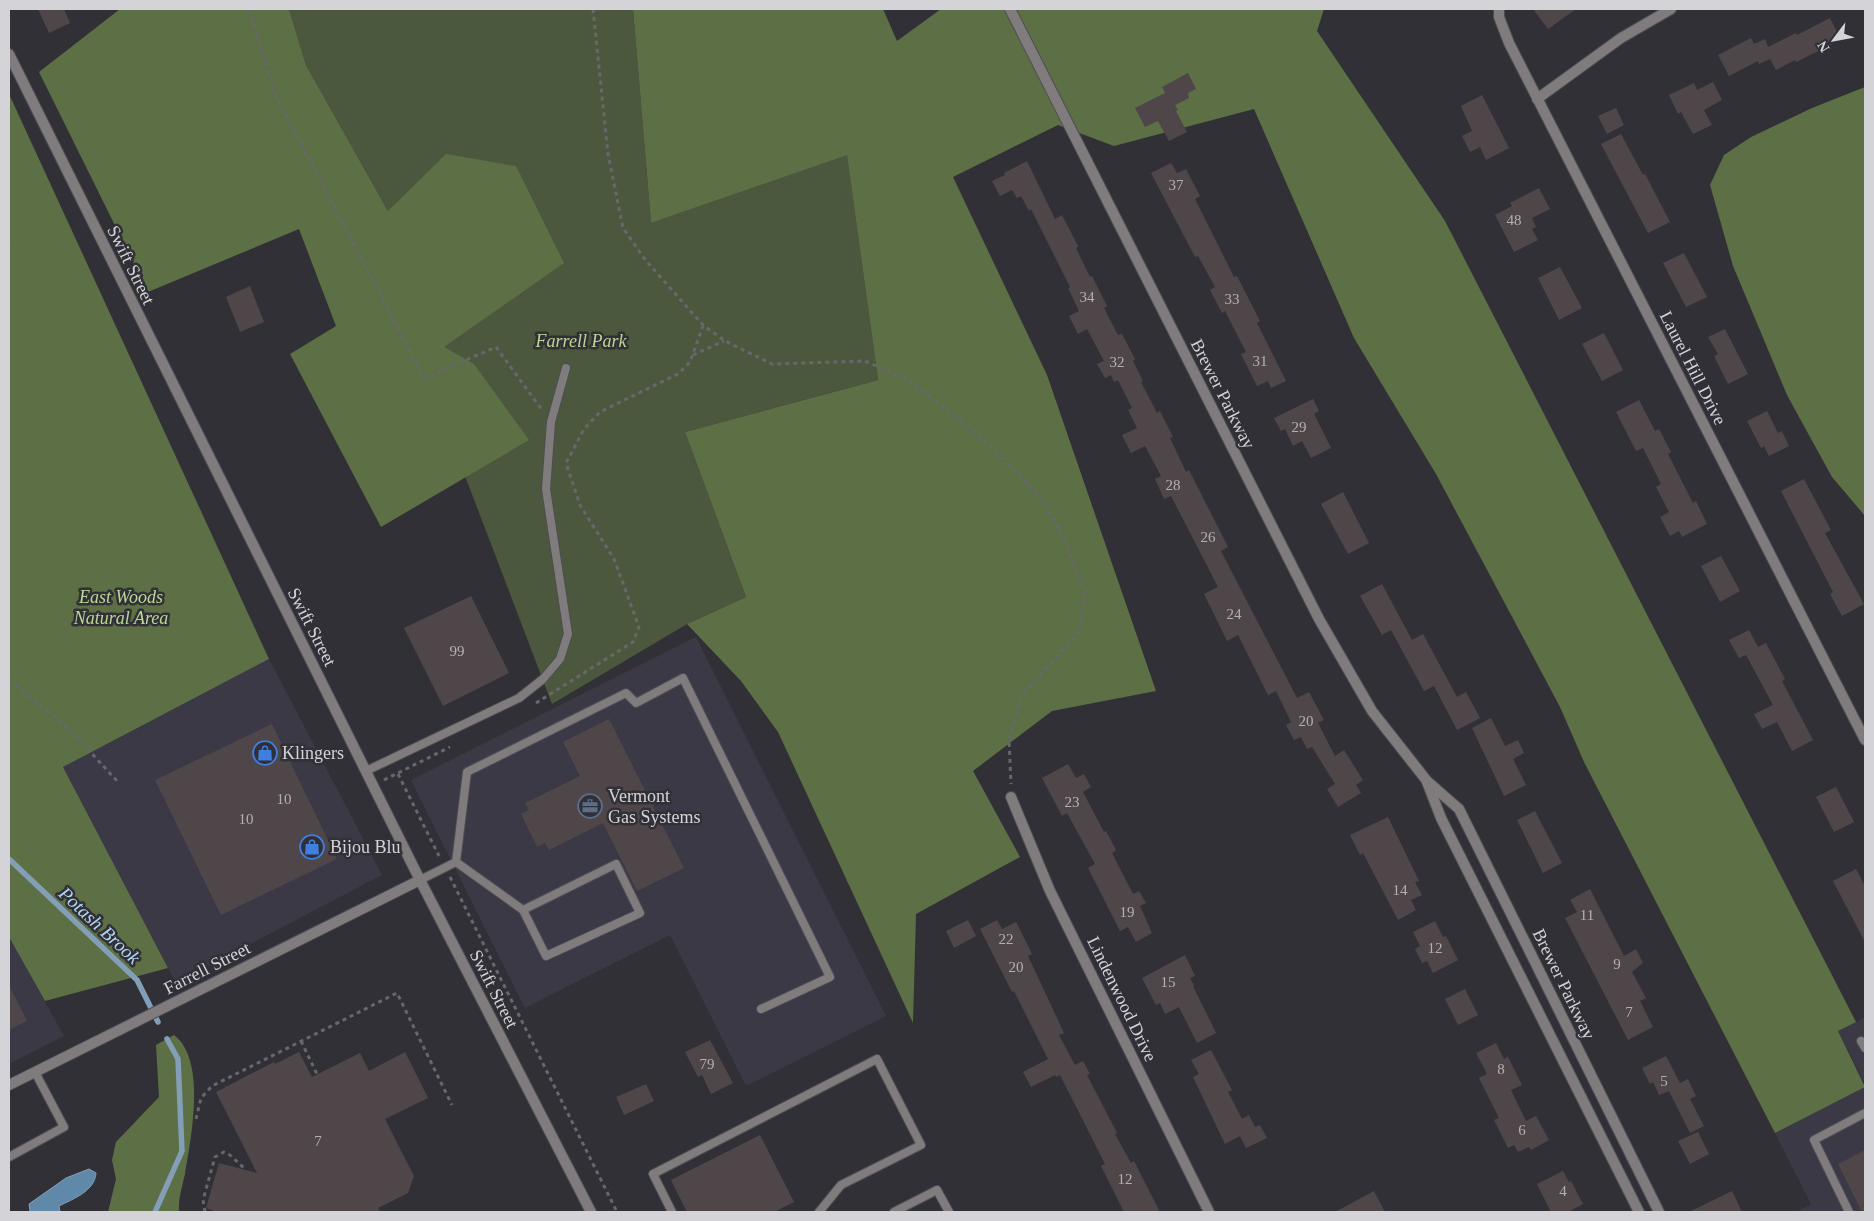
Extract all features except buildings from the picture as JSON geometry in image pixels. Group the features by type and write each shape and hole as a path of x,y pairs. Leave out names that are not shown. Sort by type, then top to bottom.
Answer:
{"street":[{"name":"Brewer Parkway","path":"1010,9 1319,619 1372,712 1427,781 1459,809 1658,1212"},
{"name":"Laurel Hill Drive","path":"1499,9 1503,29 1537,99 1865,740"},
{"path":"1537,99 1621,38 1671,9"},
{"name":"Swift Street","path":"9,54 420,880 591,1212"},
{"name":"Brewer Parkway","path":"1427,781 1441,818 1639,1212"},
{"name":"Lindenwood Drive","path":"1011,797 1050,891 1209,1212"},
{"name":"Farrell Street","path":"9,1085 420,880"}],"lane":[{"path":"366,771 519,698 543,678 560,659 568,634 546,490 551,422 566,368"},
{"path":"456,862 467,772 626,693 636,703 683,678 830,978 761,1009"},
{"path":"420,880 456,862"},
{"path":"456,862 523,910 546,956 640,913 616,864 523,910"},
{"path":"672,1212 653,1174 877,1059 921,1145 841,1185 819,1212"},
{"path":"9,1156 64,1127 35,1072"},
{"path":"1849,1212 1814,1140 1865,1113"},
{"path":"894,1212 937,1190 949,1212"}],"path":[{"path":"249,9 275,94 424,378 496,347 551,422"},
{"path":"593,9 608,154 623,228 647,262 703,326 724,341 772,364 865,361 908,380 961,420 1021,476 1047,508 1066,543 1086,592 1080,628 1075,637 1021,696 1009,740 1011,797"},
{"path":"693,355 724,341"},
{"path":"9,680 71,731 118,782"},
{"path":"398,774 617,1212"},
{"path":"196,1119 201,1098 212,1086 397,993 452,1105"},
{"path":"301,1041 317,1074"},
{"path":"205,1212 203,1200 215,1156 224,1152 246,1170"}],"shaded area":[{"path":"696,637 886,1016 746,1086 670,935 525,1008 411,780"},
{"path":"269,659 382,875 176,983 63,767"},
{"path":"9,937 64,1036 9,1064"},
{"path":"1865,1017 1865,1084 1838,1031"},
{"path":"1865,1087 1865,1212 1796,1212 1811,1204 1775,1133"}],"green space":[{"path":"120,9 289,9 306,65 388,211 446,154 516,166 564,263 444,347 474,364 529,440 381,527 290,354 336,326 299,229 148,292 39,72"},
{"name":"Farrell Park","path":"289,9 633,9 651,223 847,154 878,380 685,432 746,597 687,624 552,704 446,426 388,211 306,65"},
{"path":"633,9 883,9 897,41 941,9 1324,9 1317,31 1445,221 1856,1022 1838,1031 1865,1087 1775,1133 1584,762 1560,707 1436,474 1354,338 1254,109 1114,146 1058,125 953,177 1047,375 1156,691 1052,711 973,771 1020,857 916,914 913,1023 778,732 741,681 687,624 746,597 685,432 878,380 847,155 651,223"},
{"path":"1865,87 1865,516 1832,477 1787,395 1733,266 1710,185 1724,155 1751,137 1812,108"},
{"name":"East Woods Natural Area","path":"9,94 269,659 63,767 168,968 45,1001 9,937"},
{"path":"174,1035 184,1047 190,1062 194,1081 193,1121 179,1212 108,1212 116,1179 112,1160 116,1142 159,1097 156,1045"}],"water":[{"path":"89,1169 96,1173 92,1185 82,1194 59,1206 60,1212 30,1211 29,1204 66,1178"}],"waterway":[{"name":"Potash Brook","path":"9,859 137,980 158,1022"},
{"name":"Potash Brook","path":"155,1212 182,1151 178,1059 167,1039"}],"place":[{"name":"Klingers","path":"265,753"},
{"name":"Vermont Gas Systems","path":"590,806"},
{"name":"Bijou Blu","path":"312,847"}]}
